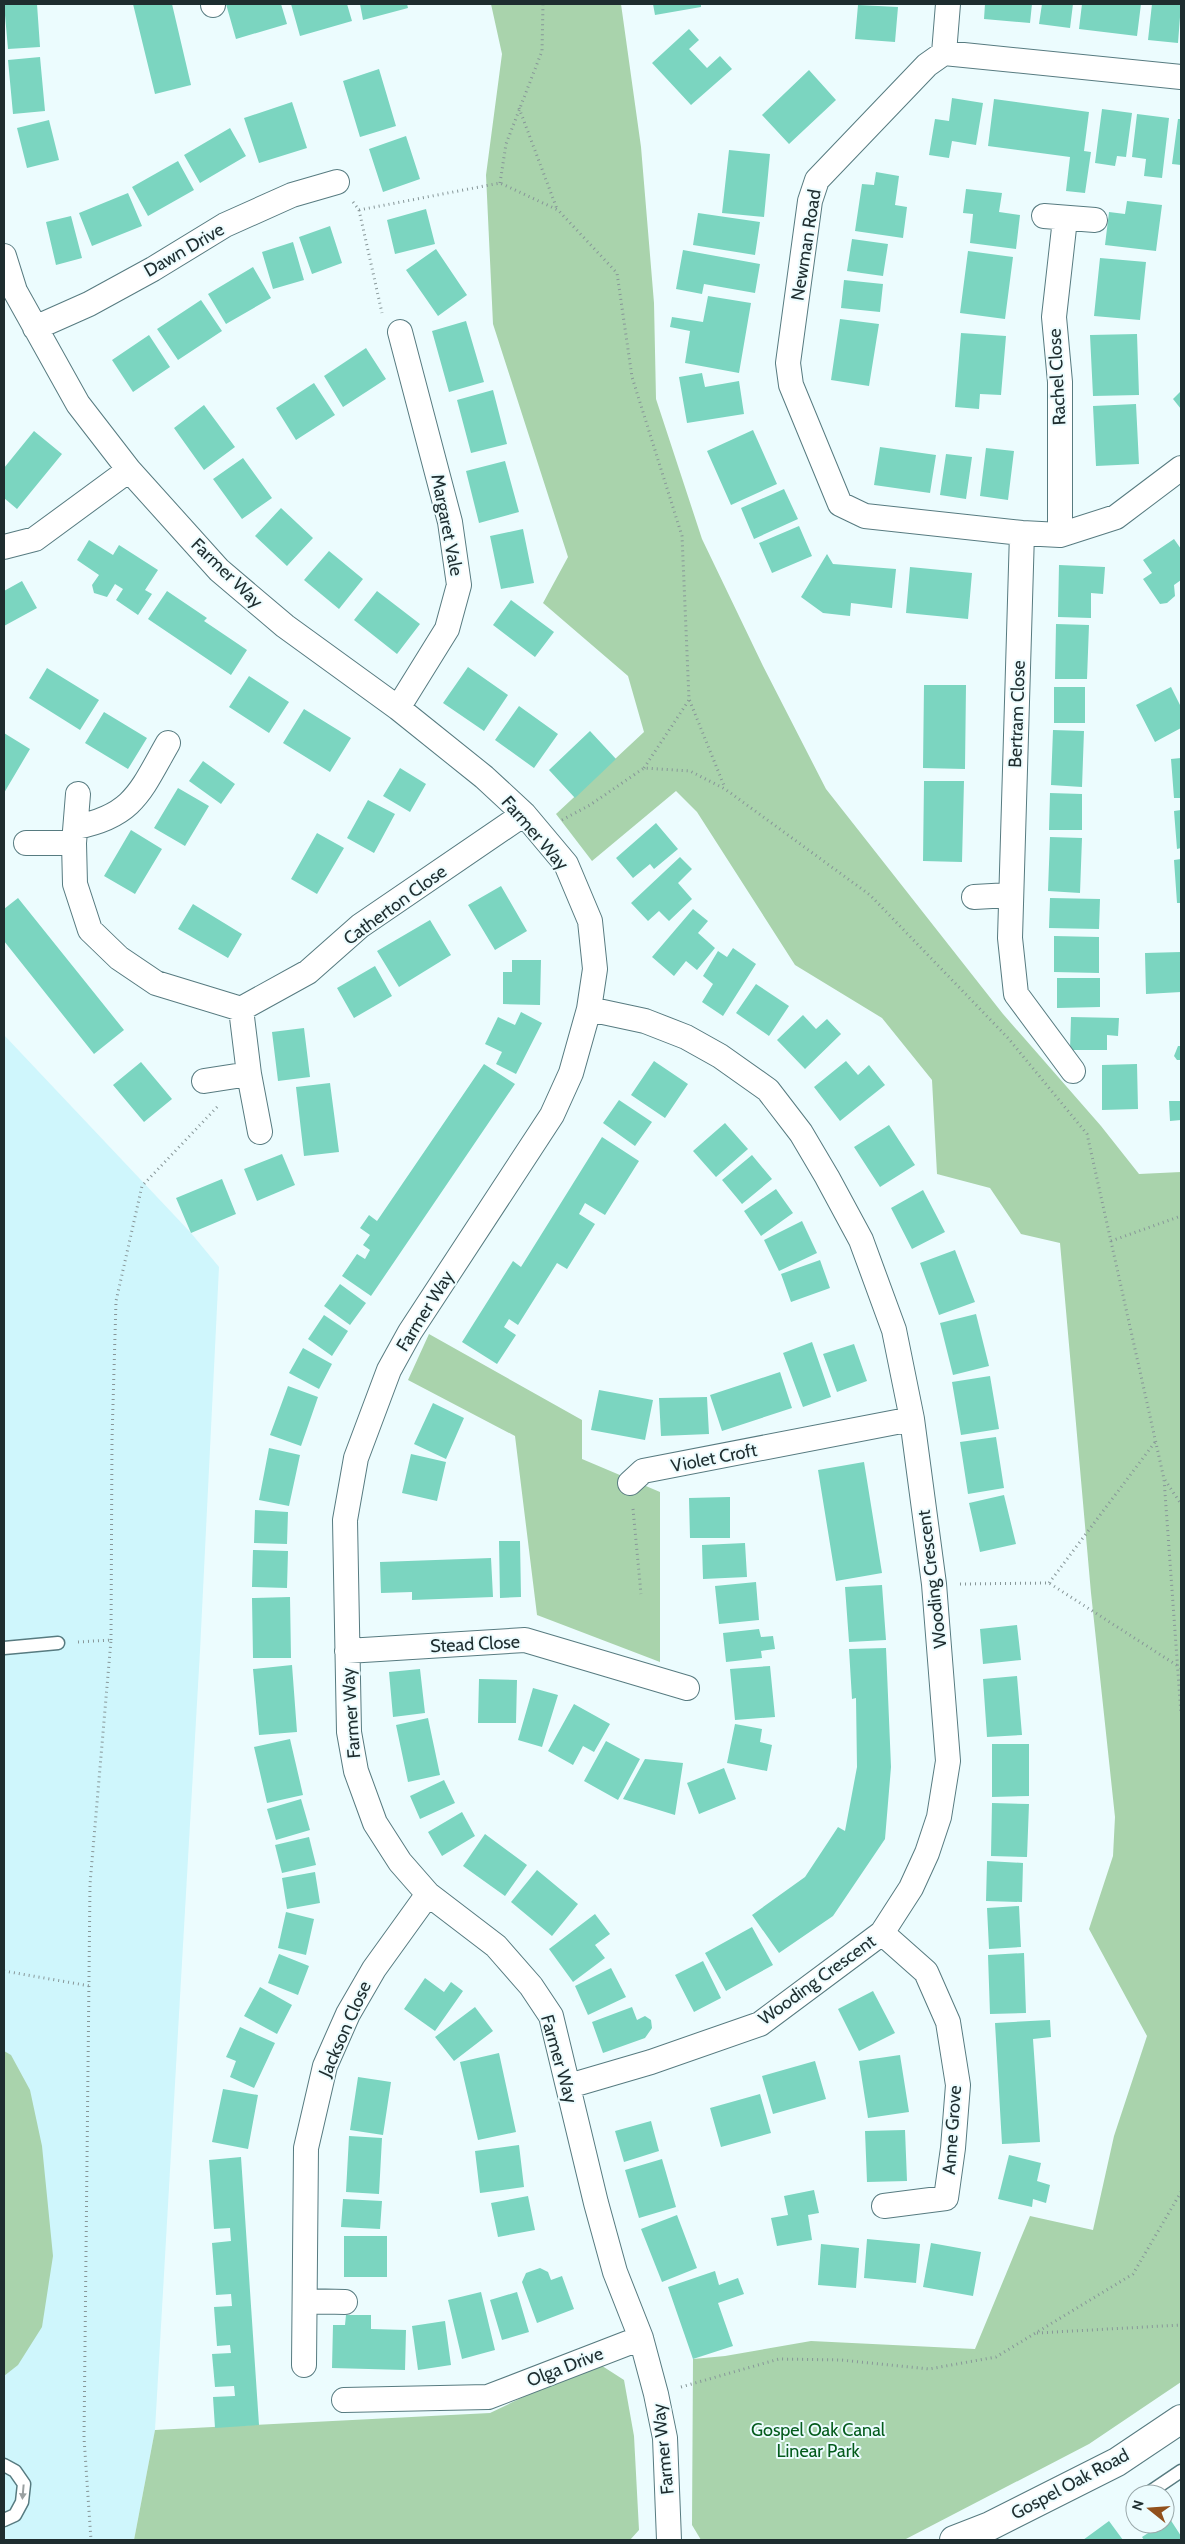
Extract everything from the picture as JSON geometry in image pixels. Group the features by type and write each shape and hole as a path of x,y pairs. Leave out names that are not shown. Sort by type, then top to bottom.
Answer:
{"main road":[{"name":"Gospel Oak Road","path":"954,2540 990,2526 1117,2462 1179,2426"}],"street":[{"path":"948,4 944,53 1181,77"},
{"name":"Newman Road","path":"944,53 926,65 817,180 810,201 788,363 791,385 840,504 865,516 1022,533 1060,535"},
{"name":"Dawn Drive","path":"35,328 89,304 153,269 225,225 292,195 337,182"},
{"name":"Rachel Close","path":"1060,535 1060,382 1054,317 1055,217 1094,220"},
{"name":"Farmer Way","path":"4,256 15,291 78,404 129,470 219,570 285,626 398,708 484,777 524,814 566,864 590,921 595,969 589,1009 571,1073 552,1115 410,1332 389,1370 356,1458 348,1493 345,1520 349,1732 356,1771 376,1823 400,1862 428,1894 496,1946 531,1986 550,2016 569,2086 598,2211 616,2272 641,2338 656,2394 665,2438 669,2540"},
{"name":"Margaret Vale","path":"398,708 447,628 458,585 450,522 400,332"},
{"path":"1060,535 1116,517 1181,468"},
{"path":"4,547 35,539 129,470"},
{"name":"Bertram Close","path":"1022,533 1010,938 1016,994 1073,1071"},
{"path":"26,843 75,835 116,815 139,794 168,743"},
{"path":"78,794 75,835 75,884 90,930 119,958 156,983 241,1009 249,1074 260,1132"},
{"name":"Catherton Close","path":"241,1009 308,972 360,926 524,814"},
{"path":"974,897 1010,895"},
{"name":"Wooding Crescent","path":"569,2086 651,2062 760,2024 882,1933 911,1888 927,1853 939,1817 948,1761 934,1584 912,1420 894,1330 861,1240 801,1134 768,1090 720,1056 686,1037 645,1021 589,1009"},
{"path":"204,1081 249,1074"},
{"name":"Violet Croft","path":"630,1483 643,1471 912,1420"},
{"name":"Stead Close","path":"347,1650 525,1640 687,1688"},
{"name":"Jackson Close","path":"304,2365 306,2148 325,2066 348,2014 374,1968 428,1894"},
{"name":"Anne Grove","path":"882,1933 926,1972 948,2022 958,2085 953,2148 946,2198 884,2206"},
{"path":"305,2301 345,2302"},
{"name":"Olga Drive","path":"344,2400 488,2397 641,2338"}],"lane":[{"path":"4,1648 58,1643"},
{"path":"4,2465 15,2471 24,2484 22,2502 15,2515 4,2520"},
{"path":"1162,2484 1181,2471"}],"path":[{"path":"500,183 506,144 542,51 543,4"},
{"path":"519,108 558,210"},
{"path":"337,182 359,210 383,317 400,332"},
{"path":"359,210 500,183 558,210 617,273 632,377 682,536 689,699 725,789"},
{"path":"538,832 590,805 644,768 689,699"},
{"path":"644,768 690,771 725,789 870,895 1008,1038 1087,1134 1164,1479 1181,1714"},
{"path":"91,2540 84,2438 90,1884 111,1640 112,1439 116,1301 142,1186 249,1074"},
{"path":"1112,1241 1181,1216"},
{"path":"1049,1583 1156,1441"},
{"path":"1164,1479 1181,1504"},
{"path":"630,1483 641,1594"},
{"path":"934,1584 1049,1583 1181,1668"},
{"path":"58,1643 111,1640"},
{"path":"4,1971 90,1986"},
{"path":"656,2394 779,2359 840,2360 929,2369 996,2357 1133,2274 1181,2192"},
{"path":"1034,2333 1181,2325"}],"shaded area":[{"path":"4,1035 191,1233 219,1267 200,1651 155,2430 134,2540 4,2540"}],"green space":[{"name":"Gospel Oak Canal Linear Park","path":"491,4 621,4 641,147 654,303 656,399 702,539 763,666 826,789 1003,1014 1101,1126 1139,1174 1181,1172 1181,2382 1089,2444 904,2540 701,2540 692,2525 693,2359 725,2356 811,2341 975,2349 1030,2216 1093,2230 1114,2136 1147,2036 1089,1929 1113,1856 1115,1817 1091,1593 1060,1243 1021,1234 990,1188 937,1174 932,1080 882,1018 795,965 697,812 676,791 592,861 556,814 644,732 628,676 543,603 568,557 493,324 486,175 502,54"},
{"path":"429,1334 582,1420 582,1459 660,1492 660,1662 537,1615 515,1436 408,1380"},
{"path":"4,2051 11,2055 30,2090 42,2146 53,2256 42,2327 18,2365 4,2376"},
{"path":"596,2362 624,2380 634,2436 639,2530 630,2540 134,2540 155,2430 490,2413"}],"building":[{"path":"4,4 37,4 40,47 8,49"},
{"path":"133,4 172,4 191,85 155,94"},
{"path":"226,4 281,4 287,24 236,39"},
{"path":"291,4 347,4 352,21 300,36"},
{"path":"360,4 407,4 408,8 363,20"},
{"path":"653,4 701,4 701,7 655,15"},
{"path":"985,4 1032,4 1030,23 984,19"},
{"path":"1042,4 1073,4 1070,28 1039,24"},
{"path":"1082,4 1141,4 1137,36 1079,29"},
{"path":"1152,4 1181,4 1178,43 1148,40"},
{"path":"858,5 898,7 895,42 855,39"},
{"path":"689,29 699,40 689,49 707,68 720,56 732,69 691,105 652,63"},
{"path":"40,57 45,111 13,114 8,60"},
{"path":"379,69 396,126 360,137 343,81"},
{"path":"809,70 836,100 789,144 762,115"},
{"path":"952,98 983,103 976,145 952,141 949,158 929,155 935,119 949,121"},
{"path":"994,99 1089,112 1084,151 1091,152 1085,193 1066,191 1070,157 988,146"},
{"path":"292,102 307,148 259,163 244,118"},
{"path":"1102,109 1132,113 1126,157 1117,156 1115,166 1095,163"},
{"path":"1137,114 1169,118 1162,178 1144,176 1146,159 1132,157"},
{"path":"1178,119 1181,119 1181,165 1172,164"},
{"path":"49,120 59,160 27,168 17,128"},
{"path":"230,128 246,156 200,183 184,155"},
{"path":"406,136 420,179 383,192 369,149"},
{"path":"729,150 770,154 764,217 722,213"},
{"path":"178,161 194,190 148,216 132,187"},
{"path":"876,172 899,176 895,205 907,207 903,238 855,231 862,184 874,185"},
{"path":"966,189 1002,193 999,212 1020,215 1016,249 970,243 973,214 963,213"},
{"path":"128,193 142,226 92,246 79,213"},
{"path":"1127,201 1162,205 1156,251 1105,245 1109,212 1125,214"},
{"path":"426,209 435,244 395,254 387,220"},
{"path":"698,213 760,222 755,255 693,245"},
{"path":"71,216 82,258 56,265 46,222"},
{"path":"330,226 342,263 312,274 299,237"},
{"path":"852,239 888,244 883,276 847,271"},
{"path":"293,242 304,280 273,289 262,252"},
{"path":"436,249 467,295 438,316 406,270"},
{"path":"683,250 760,264 755,293 704,284 702,294 676,289"},
{"path":"968,251 1013,257 1005,319 960,313"},
{"path":"1100,258 1146,262 1140,320 1094,316"},
{"path":"253,267 271,298 226,324 208,294"},
{"path":"844,280 883,284 880,312 841,308"},
{"path":"708,296 751,303 739,373 685,363 690,331 670,327 672,317 703,322"},
{"path":"201,300 222,331 178,360 157,329"},
{"path":"840,319 879,324 869,386 831,380"},
{"path":"466,321 484,382 449,392 432,331"},
{"path":"961,333 1006,336 1001,395 980,394 979,409 955,407"},
{"path":"1137,334 1139,395 1093,396 1090,335"},
{"path":"149,335 170,367 133,392 112,360"},
{"path":"366,348 386,379 343,407 324,376"},
{"path":"702,373 705,387 739,381 744,414 687,423 679,377"},
{"path":"314,383 335,415 296,440 276,408"},
{"path":"493,390 507,444 471,453 457,400"},
{"path":"1181,391 1181,409 1173,399"},
{"path":"1136,404 1139,464 1096,466 1093,406"},
{"path":"204,405 235,447 204,470 174,428"},
{"path":"753,430 777,484 731,505 707,451"},
{"path":"34,431 62,454 17,509 4,498 4,468"},
{"path":"880,447 936,455 930,493 874,485"},
{"path":"986,448 1014,451 1008,500 980,496"},
{"path":"946,454 972,457 966,499 940,495"},
{"path":"243,458 272,498 242,519 213,479"},
{"path":"505,461 519,512 479,523 466,471"},
{"path":"784,489 798,519 754,539 741,508"},
{"path":"281,508 313,538 287,566 255,536"},
{"path":"799,526 812,556 772,573 759,543"},
{"path":"523,529 534,583 501,589 490,536"},
{"path":"1174,539 1181,549 1181,580 1174,585 1175,596 1167,603 1160,604 1143,579 1152,573 1143,560"},
{"path":"89,540 113,555 119,545 158,570 145,590 152,594 138,615 116,600 123,589 115,584 107,597 94,593 92,585 99,575 77,560"},
{"path":"329,551 363,579 339,609 304,580"},
{"path":"827,554 833,564 896,569 892,608 851,603 850,616 823,613 801,597"},
{"path":"1059,565 1105,567 1103,594 1091,593 1091,618 1058,617"},
{"path":"910,567 972,573 968,619 906,613"},
{"path":"22,581 37,608 4,626 4,591"},
{"path":"167,591 207,618 204,621 247,650 231,675 148,619"},
{"path":"377,591 420,624 397,654 354,620"},
{"path":"511,600 554,632 535,657 493,625"},
{"path":"1056,624 1089,625 1087,679 1055,679"},
{"path":"468,667 508,695 484,731 443,703"},
{"path":"47,668 99,700 80,730 29,698"},
{"path":"249,676 289,702 269,733 229,707"},
{"path":"924,685 966,685 965,769 923,768"},
{"path":"1054,687 1085,687 1085,723 1054,723"},
{"path":"1171,687 1181,707 1181,728 1155,742 1136,705"},
{"path":"519,706 558,734 534,768 495,740"},
{"path":"304,709 351,738 330,772 283,743"},
{"path":"104,712 147,738 128,769 85,743"},
{"path":"1053,730 1084,731 1082,787 1051,785"},
{"path":"590,731 616,759 575,798 549,770"},
{"path":"4,733 30,749 4,793"},
{"path":"1181,758 1181,798 1174,798 1171,759"},
{"path":"203,761 235,784 221,804 189,781"},
{"path":"400,768 426,784 410,812 383,796"},
{"path":"924,781 964,781 962,862 923,861"},
{"path":"178,788 209,806 185,846 154,828"},
{"path":"1050,793 1082,794 1082,830 1049,830"},
{"path":"368,800 395,814 374,853 347,838"},
{"path":"1181,810 1181,848 1177,849 1174,811"},
{"path":"656,823 678,849 654,869 650,864 633,878 616,858"},
{"path":"131,830 162,849 135,894 104,876"},
{"path":"317,833 344,848 317,894 291,879"},
{"path":"1050,837 1082,838 1080,893 1048,891"},
{"path":"680,857 692,869 678,883 692,899 669,921 659,911 648,921 631,903"},
{"path":"1181,859 1181,903 1177,903 1174,860"},
{"path":"501,886 527,931 495,950 468,905"},
{"path":"18,898 124,1030 94,1054 4,941 4,909"},
{"path":"1050,898 1100,899 1099,929 1049,928"},
{"path":"193,904 242,934 228,958 178,929"},
{"path":"693,909 708,921 698,933 715,948 697,970 686,961 674,976 652,957"},
{"path":"430,920 451,955 399,987 377,951"},
{"path":"1054,936 1099,937 1099,973 1054,972"},
{"path":"733,948 756,964 723,1016 702,1002 713,984 703,976 718,951 727,957"},
{"path":"1181,952 1181,992 1146,994 1145,953"},
{"path":"512,960 541,960 540,1005 503,1004 503,972 512,972"},
{"path":"375,966 392,996 354,1018 337,988"},
{"path":"1057,978 1100,978 1100,1007 1057,1008"},
{"path":"756,984 789,1006 769,1036 736,1013"},
{"path":"521,1012 542,1023 516,1074 496,1064 502,1052 485,1044 498,1017 515,1025"},
{"path":"803,1015 816,1029 827,1019 841,1034 805,1069 777,1040"},
{"path":"1071,1017 1119,1018 1118,1036 1107,1035 1107,1050 1070,1050"},
{"path":"304,1028 310,1077 278,1081 272,1032"},
{"path":"1178,1046 1181,1046 1181,1060 1177,1060 1174,1056"},
{"path":"654,1061 688,1084 665,1118 631,1095"},
{"path":"846,1061 858,1075 869,1065 885,1085 840,1121 814,1087"},
{"path":"141,1062 172,1099 144,1122 113,1085"},
{"path":"484,1064 515,1084 371,1296 342,1276 357,1254 365,1259 370,1250 363,1245 370,1235 360,1228 369,1215 377,1221"},
{"path":"1137,1064 1138,1109 1102,1110 1102,1065"},
{"path":"330,1083 339,1152 304,1156 296,1087"},
{"path":"619,1100 652,1122 635,1146 603,1123"},
{"path":"1169,1101 1181,1101 1181,1120 1170,1121"},
{"path":"725,1123 748,1149 716,1177 693,1151"},
{"path":"889,1125 915,1165 880,1187 854,1147"},
{"path":"602,1137 639,1161 605,1215 585,1203 579,1214 595,1224 567,1269 557,1263 518,1325 509,1319 504,1327 516,1335 497,1364 462,1342 513,1261 521,1267"},
{"path":"282,1154 295,1185 257,1201 244,1169"},
{"path":"752,1155 772,1179 742,1204 722,1180"},
{"path":"222,1179 236,1214 191,1233 176,1198"},
{"path":"776,1189 793,1213 761,1236 744,1211"},
{"path":"923,1190 945,1232 912,1249 891,1208"},
{"path":"802,1221 817,1253 779,1271 764,1240"},
{"path":"955,1250 975,1302 939,1315 920,1263"},
{"path":"820,1260 830,1288 791,1302 781,1274"},
{"path":"340,1284 366,1303 350,1325 324,1306"},
{"path":"976,1314 989,1366 953,1375 940,1323"},
{"path":"324,1315 348,1331 332,1356 308,1339"},
{"path":"812,1342 831,1397 803,1407 783,1353"},
{"path":"854,1344 867,1381 837,1392 823,1354"},
{"path":"303,1348 332,1364 319,1389 289,1373"},
{"path":"780,1372 792,1408 722,1431 710,1395"},
{"path":"990,1376 999,1429 961,1435 952,1382"},
{"path":"288,1386 318,1397 301,1446 270,1435"},
{"path":"599,1390 653,1400 645,1440 591,1430"},
{"path":"707,1397 709,1434 661,1436 659,1398"},
{"path":"433,1403 464,1418 446,1459 414,1444"},
{"path":"996,1437 1004,1488 968,1494 960,1442"},
{"path":"269,1448 300,1455 289,1506 259,1500"},
{"path":"411,1454 446,1462 437,1501 402,1493"},
{"path":"864,1462 882,1573 836,1581 818,1470"},
{"path":"1004,1495 1016,1544 980,1552 969,1503"},
{"path":"730,1497 730,1538 690,1538 689,1498"},
{"path":"255,1510 288,1512 287,1544 254,1543"},
{"path":"499,1541 520,1541 521,1597 500,1598"},
{"path":"745,1543 747,1577 703,1579 702,1545"},
{"path":"253,1550 288,1551 287,1588 252,1587"},
{"path":"491,1558 493,1597 412,1600 412,1592 381,1593 380,1562"},
{"path":"756,1582 759,1620 719,1624 715,1586"},
{"path":"882,1585 886,1640 849,1642 845,1587"},
{"path":"290,1597 291,1658 253,1658 252,1598"},
{"path":"1017,1625 1021,1660 983,1664 980,1629"},
{"path":"759,1629 761,1637 773,1636 775,1649 761,1651 762,1658 726,1662 723,1633"},
{"path":"886,1648 891,1767 885,1839 833,1916 779,1953 752,1915 805,1877 838,1827 845,1831 857,1767 856,1698 852,1699 849,1649"},
{"path":"292,1665 297,1732 259,1735 253,1669"},
{"path":"770,1666 775,1717 735,1720 730,1669"},
{"path":"420,1669 425,1713 393,1717 389,1672"},
{"path":"1017,1676 1022,1735 987,1737 983,1679"},
{"path":"479,1679 517,1680 516,1723 478,1723"},
{"path":"533,1688 558,1695 542,1747 518,1740"},
{"path":"574,1704 610,1724 594,1752 583,1746 573,1765 548,1751"},
{"path":"428,1718 440,1775 408,1782 396,1725"},
{"path":"735,1724 762,1729 760,1742 772,1745 767,1771 727,1763"},
{"path":"290,1739 303,1795 267,1803 254,1747"},
{"path":"606,1741 640,1759 618,1800 584,1781"},
{"path":"992,1744 1029,1744 1029,1796 992,1797"},
{"path":"645,1759 683,1763 675,1815 623,1799"},
{"path":"724,1768 736,1799 699,1814 687,1783"},
{"path":"444,1780 455,1803 420,1819 410,1796"},
{"path":"301,1799 310,1830 276,1840 267,1809"},
{"path":"992,1803 1029,1804 1027,1857 991,1856"},
{"path":"462,1812 475,1836 442,1856 428,1832"},
{"path":"485,1834 527,1865 505,1896 463,1866"},
{"path":"309,1837 316,1865 282,1873 275,1845"},
{"path":"987,1861 1023,1863 1022,1902 986,1901"},
{"path":"537,1870 578,1904 552,1936 511,1902"},
{"path":"315,1872 320,1903 287,1909 282,1878"},
{"path":"1019,1906 1021,1947 989,1949 987,1908"},
{"path":"286,1912 314,1919 306,1955 278,1948"},
{"path":"595,1914 610,1934 595,1945 605,1958 573,1982 549,1949"},
{"path":"752,1927 773,1965 726,1991 705,1953"},
{"path":"1024,1953 1026,2013 990,2014 988,1955"},
{"path":"279,1954 309,1966 298,1995 268,1983"},
{"path":"703,1961 721,1998 694,2012 675,1975"},
{"path":"611,1968 626,1997 588,2015 575,1986"},
{"path":"425,1978 444,1992 451,1982 463,1991 435,2031 404,2009"},
{"path":"260,1987 292,2005 277,2034 244,2016"},
{"path":"873,1991 895,2033 859,2051 838,2009"},
{"path":"475,2007 493,2031 454,2061 435,2037"},
{"path":"632,2007 637,2020 645,2016 651,2020 652,2028 645,2038 603,2053 592,2022"},
{"path":"1050,2020 1051,2037 1033,2039 1040,2142 1002,2144 995,2023"},
{"path":"240,2027 275,2043 254,2088 230,2077 236,2061 226,2057"},
{"path":"499,2053 516,2132 478,2140 460,2062"},
{"path":"900,2055 909,2112 868,2118 859,2061"},
{"path":"815,2061 826,2099 773,2114 762,2076"},
{"path":"358,2077 391,2082 383,2135 350,2130"},
{"path":"223,2089 258,2095 248,2149 212,2142"},
{"path":"760,2094 771,2133 721,2147 710,2108"},
{"path":"651,2121 659,2151 624,2162 615,2131"},
{"path":"905,2130 907,2181 867,2182 865,2131"},
{"path":"349,2136 382,2138 379,2194 346,2192"},
{"path":"519,2145 524,2187 480,2193 475,2151"},
{"path":"1009,2155 1041,2163 1037,2181 1050,2185 1046,2203 1033,2199 1032,2207 998,2199"},
{"path":"241,2157 259,2425 215,2428 213,2397 235,2396 234,2386 215,2387 212,2354 231,2353 230,2345 217,2346 214,2307 232,2306 231,2294 216,2295 212,2243 231,2241 230,2228 214,2229 209,2160"},
{"path":"662,2159 676,2207 639,2218 625,2170"},
{"path":"814,2190 819,2213 808,2215 812,2240 777,2246 771,2218 788,2215 784,2196"},
{"path":"528,2196 535,2230 498,2237 491,2203"},
{"path":"343,2199 382,2201 380,2229 341,2227"},
{"path":"677,2215 697,2268 662,2282 641,2229"},
{"path":"344,2236 387,2236 387,2277 344,2277"},
{"path":"867,2239 920,2244 916,2283 864,2278"},
{"path":"931,2243 981,2252 973,2296 923,2287"},
{"path":"821,2244 859,2248 856,2288 818,2285"},
{"path":"540,2268 548,2272 551,2280 562,2276 574,2309 537,2323 522,2282 526,2273"},
{"path":"715,2271 719,2285 738,2278 744,2294 718,2303 733,2346 693,2359 668,2287"},
{"path":"481,2292 495,2350 462,2359 448,2300"},
{"path":"517,2292 529,2332 502,2340 490,2300"},
{"path":"346,2315 371,2315 371,2329 406,2330 405,2370 332,2368 333,2325 345,2325"},
{"path":"445,2321 451,2365 418,2370 412,2326"},
{"path":"1109,2521 1123,2540 1083,2540"},
{"path":"1175,2527 1181,2536 1181,2540 1144,2540 1142,2537 1147,2534 1175,2534"}]}
